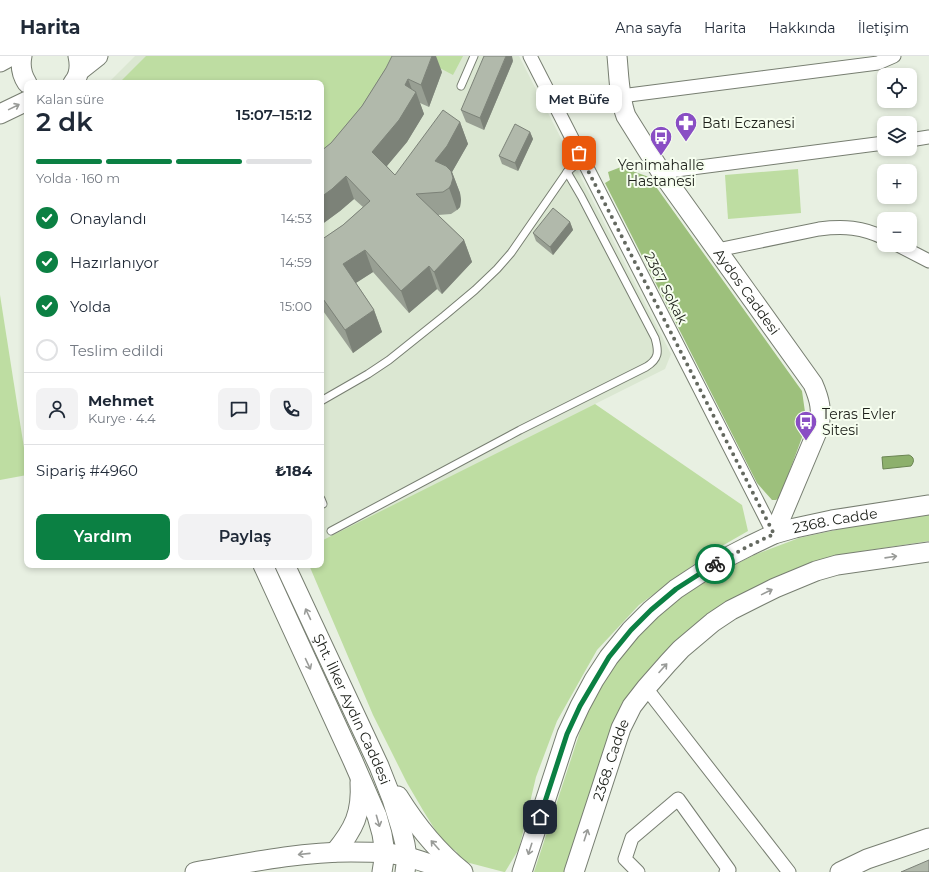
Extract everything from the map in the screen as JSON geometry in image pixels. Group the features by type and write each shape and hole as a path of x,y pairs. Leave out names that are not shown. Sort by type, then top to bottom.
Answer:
{"street":[{"path":"0,62 11,56"},
{"path":"22,56 22,73 26,80"},
{"path":"76,75 98,56"},
{"name":"2367 Sokak","path":"530,56 774,534"},
{"name":"Aydos Caddesi","path":"617,56 621,96 626,116 661,172 813,384 818,395 820,408 819,427 774,534"},
{"path":"621,96 878,62 894,56"},
{"path":"0,114 24,102"},
{"path":"917,139 929,138"},
{"path":"661,172 877,144"},
{"path":"717,250 835,227 865,230 877,235"},
{"path":"912,252 929,261"},
{"name":"2368. Cadde","path":"522,872 567,734 580,706 609,657 631,630 651,610 676,589 714,564 774,534 832,520 929,505"},
{"name":"2368. Cadde","path":"574,872 620,728 632,706 681,649 713,622 750,600 816,571 837,565 929,552"},
{"name":"Şht. İlker Aydın Caddesi","path":"264,568 377,816 385,853 382,872"},
{"name":"Şht. İlker Aydın Caddesi","path":"286,568 379,766 392,799 401,828 405,844 406,864"},
{"path":"646,688 789,872"},
{"path":"379,766 399,799 419,826 448,860 463,872"},
{"path":"334,852 350,833 356,822 361,793 359,774"},
{"path":"638,872 625,859 632,838 678,799 729,870 726,872"},
{"path":"840,872 867,858 929,838"},
{"path":"195,872 268,866 306,854 334,852 385,853 406,864 452,872"}],"lane":[{"path":"461,86 474,56"},
{"path":"324,399 389,360 475,290 511,253 567,172 582,159"},
{"path":"331,531 520,430 653,363 657,355 658,348 655,338 567,172"}],"shaded area":[{"path":"135,56 519,56 671,354 665,369 324,540 324,80 111,80"},
{"path":"146,56 406,56 324,166 324,80 122,80"},
{"path":"417,56 463,56 453,75"},
{"path":"621,167 649,177 802,391 805,412 804,432 780,497 776,500 772,500 757,483 605,183 610,180 608,172"},
{"path":"798,169 801,213 728,219 725,175"},
{"path":"0,295 24,448 24,476 0,480"},
{"path":"595,404 742,505 748,531 708,554 639,605 597,650 557,721 536,777 519,849 505,872 462,861 456,851 444,844 407,783 373,715 310,568 324,568 324,540"},
{"path":"909,455 913,459 911,466 883,469 882,457"},
{"path":"929,515 929,541 857,552 824,560 736,598 693,626 656,661 621,705 564,872 534,872 592,695 622,654 646,627 679,599 713,576 754,555 799,538 850,527"}],"building":[{"path":"392,56 432,56 421,85 408,79 405,85 416,92 399,120 372,152 395,175 443,110 460,122 447,146 435,161 446,166 451,171 453,178 451,185 443,192 416,194 464,240 434,272 429,266 401,291 365,250 343,264 374,310 345,330 324,300 324,238 343,225 370,201 346,176 324,195 324,149 331,143 362,106"},
{"path":"484,56 506,56 480,118 461,110"},
{"path":"515,124 530,132 515,163 499,156"},
{"path":"553,208 570,222 550,247 533,233"},
{"path":"929,860 929,872 901,872"}],"way so far":[{"path":"579,153 774,534 715,564"}],"place":[{"name":"Batı Eczanesi","path":"686,142"},
{"name":"Met Büfe","path":"579,153"},
{"name":"Yenimahalle Hastanesi","path":"661,156"},
{"name":"Teras Evler Sitesi","path":"806,442"}],"route":[{"path":"540,817 567,734 594,680 609,657 631,630 651,610 676,589 715,564"}]}
